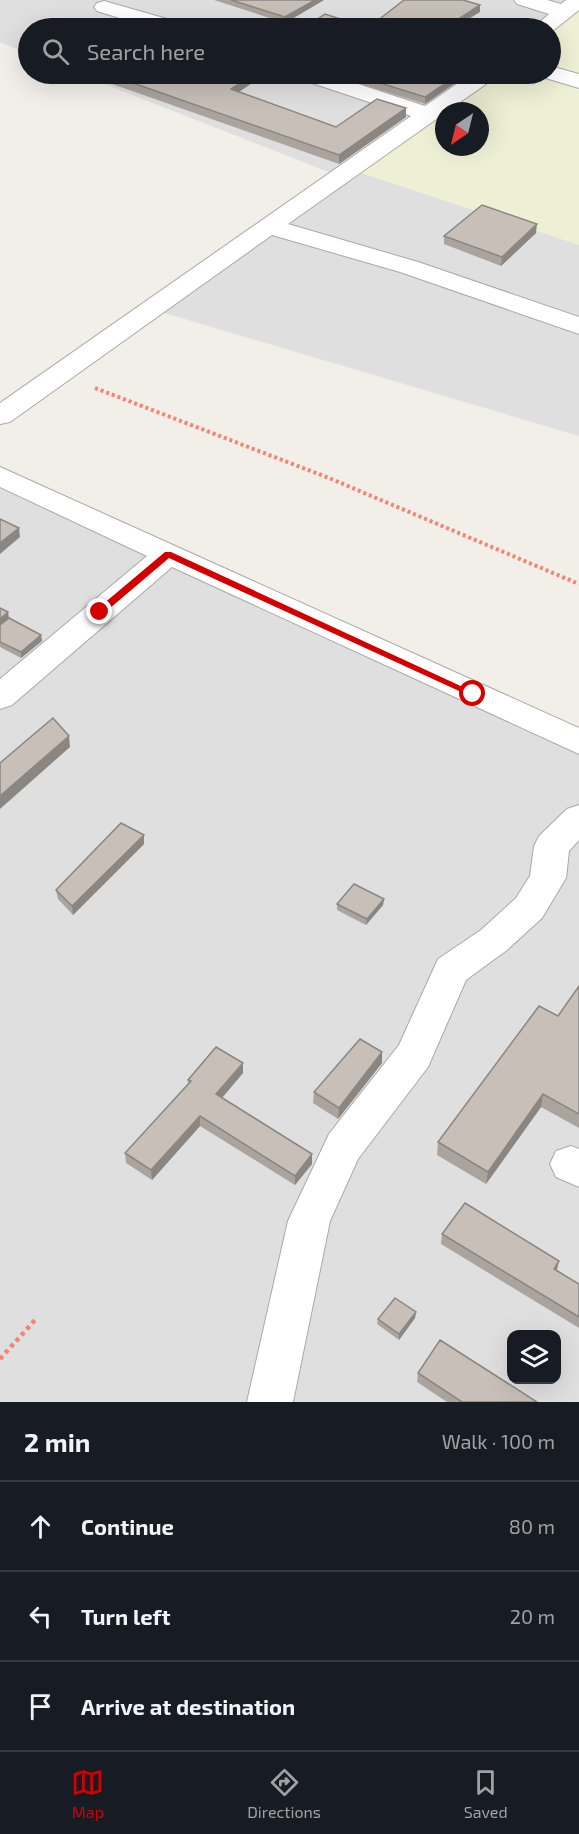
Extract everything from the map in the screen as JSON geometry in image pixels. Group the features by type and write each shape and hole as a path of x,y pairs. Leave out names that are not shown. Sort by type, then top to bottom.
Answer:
{"street":[{"path":"524,0 572,6"},
{"path":"557,18 572,6"},
{"path":"104,7 140,18"},
{"path":"561,75 579,81"},
{"path":"338,84 428,114"},
{"path":"0,416 471,84"},
{"path":"267,226 409,267 579,326"},
{"path":"0,476 168,554 575,734"},
{"path":"0,697 168,554"},
{"path":"270,1402 309,1221 343,1147 414,1055 451,970 494,940 529,908 548,878 552,846 579,818"}],"path":[{"path":"95,388 329,478 579,584"},
{"path":"0,1359 34,1320"}],"shaded area":[{"path":"0,0 579,0 579,436 151,309 339,176 104,84 561,84 561,18 18,18 18,50 0,42"},
{"path":"0,474 579,741 579,1402 0,1402"}],"green space":[{"path":"579,11 579,76 561,70 561,25"},
{"path":"561,80 579,86 579,245 358,172 435,117 435,156 489,156 489,102 458,102 483,84 561,84"}],"building":[{"path":"231,0 315,0 285,17"},
{"path":"404,0 463,0 480,5 460,18 381,18"},
{"path":"325,14 337,18 319,18"},
{"path":"136,84 239,84 231,89 336,127 377,99 406,108 339,155"},
{"path":"383,84 444,84 425,97"},
{"path":"482,205 537,224 502,257 444,236"},
{"path":"0,519 19,528 0,543"},
{"path":"0,608 8,612 0,619"},
{"path":"9,618 41,635 21,652 0,642 0,625"},
{"path":"53,718 69,736 0,796 0,763"},
{"path":"121,823 144,835 72,906 56,890"},
{"path":"354,884 384,899 367,919 337,904"},
{"path":"579,986 579,1114 543,1094 488,1172 438,1142 539,1006 558,1016"},
{"path":"360,1039 382,1052 339,1108 314,1092"},
{"path":"216,1047 243,1063 216,1094 312,1154 295,1176 200,1116 151,1170 125,1153 191,1081 188,1080"},
{"path":"465,1203 559,1261 554,1269 579,1284 579,1317 442,1234"},
{"path":"395,1298 416,1312 399,1334 378,1319"},
{"path":"440,1340 537,1402 462,1402 418,1373"}],"route":[{"path":"100,612 168,554 473,694"}]}
